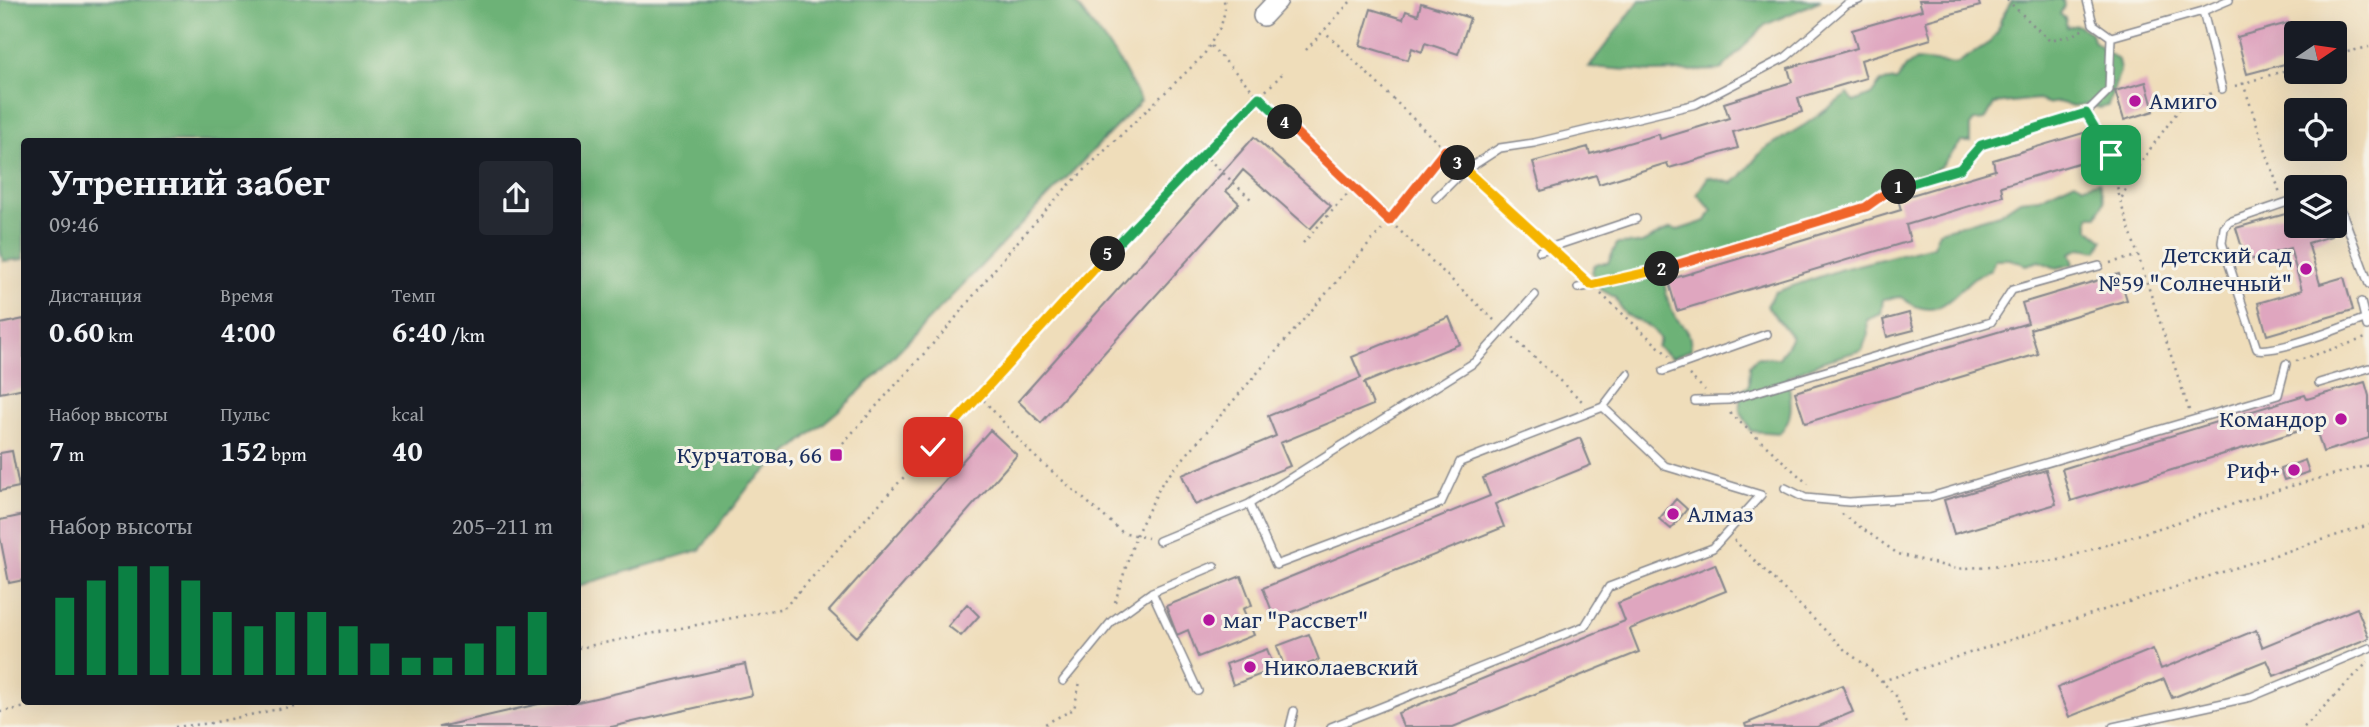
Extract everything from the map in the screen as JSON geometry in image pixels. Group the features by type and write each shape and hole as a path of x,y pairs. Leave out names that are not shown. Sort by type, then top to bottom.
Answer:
{"street":[{"path":"1261,8 1278,0"}],"lane":[{"path":"1436,198 1466,170 1500,148 1534,143 1696,104 1786,57 1847,4 1859,0"},
{"path":"2087,0 2093,24 2111,37"},
{"path":"2111,37 2203,11 2228,0"},
{"path":"2203,11 2222,89"},
{"path":"1578,288 1650,273 1866,207 1890,190 1960,169 1981,145 2086,113 2109,90 2111,37"},
{"path":"2283,203 2229,222 2222,236 2233,279 2257,349 2266,351 2282,347 2367,320 2361,302"},
{"path":"1540,251 1636,219"},
{"path":"2347,226 2369,284"},
{"path":"1695,401 1729,400 1991,322 2012,290 2099,266"},
{"path":"1160,541 1249,504 1475,362 1535,295"},
{"path":"1663,371 1767,334"},
{"path":"1785,488 1805,498 1849,502 1930,497 2278,395 2286,365"},
{"path":"2319,383 2369,368"},
{"path":"1249,504 1276,565 1441,502 1460,462 1603,408 1628,374"},
{"path":"1331,727 1585,626 1609,587 1713,548 1761,495 1665,466 1603,408"},
{"path":"1063,681 1112,621 1152,592 1214,566"},
{"path":"1152,592 1198,691"},
{"path":"2113,727 2251,697 2369,648"},
{"path":"1290,727 1294,711"}],"path":[{"path":"843,443 949,326 1010,250 1066,188 1203,56 1221,26 1225,10 1224,0"},
{"path":"1306,50 1352,0"},
{"path":"2007,0 2049,40 2070,36 2093,24"},
{"path":"1324,31 1466,170 1825,500 1898,554 1956,569 2059,561 2284,488 2369,465"},
{"path":"1210,45 1259,97 1503,330 1593,411"},
{"path":"2347,52 2369,47"},
{"path":"2120,201 2140,163 2183,104 2284,71"},
{"path":"581,647 784,608 1099,264 1282,74"},
{"path":"2243,83 2283,203"},
{"path":"2086,113 2111,155 2120,201 2192,420"},
{"path":"1113,608 1136,535 1162,483 1389,221 1445,150"},
{"path":"1203,154 1253,201"},
{"path":"1303,243 1354,187"},
{"path":"2099,266 2137,256"},
{"path":"2286,365 2369,337"},
{"path":"979,395 1032,454 1122,532 1160,541"},
{"path":"1882,681 2369,525"},
{"path":"1726,533 1847,652 1867,666 1896,696 1907,727"},
{"path":"2304,727 2369,661"},
{"path":"1039,727 1074,709 1080,682"},
{"path":"0,712 38,705"},
{"path":"175,727 211,723 298,705"}],"green space":[{"path":"0,0 1073,0 1118,59 1141,101 851,400 750,485 700,550 581,585 581,138 21,138 21,259 3,261 0,248"},
{"path":"1640,0 1821,0 1765,25 1721,70 1653,72 1589,67"},
{"path":"2012,0 2063,0 2064,6 2060,14 2065,18 2067,27 2077,25 2091,33 2093,41 2118,60 2120,71 2108,106 2073,106 2058,102 2047,104 2037,99 1994,104 1985,120 1974,121 1970,126 1970,142 1961,142 1942,165 1930,174 1908,180 1892,180 1861,203 1775,229 1756,245 1695,263 1664,278 1670,307 1689,335 1691,349 1672,358 1657,347 1660,340 1655,332 1625,313 1616,298 1600,289 1592,272 1594,266 1608,263 1617,244 1642,243 1671,228 1678,230 1706,221 1712,210 1697,194 1708,177 1732,183 1763,150 1848,94 1854,102 1871,95 1881,82 1897,80 1906,67 1916,60 1956,64 1990,42"},
{"path":"2075,181 2084,186 2099,181 2104,201 2097,216 2089,216 2089,229 2103,240 2098,251 2081,248 2070,253 2074,264 2056,268 2039,261 2026,265 2010,259 1995,259 1991,270 1975,277 1947,302 1931,309 1912,305 1901,297 1883,299 1881,314 1867,320 1868,334 1862,350 1821,362 1788,377 1790,413 1780,433 1751,431 1740,410 1740,391 1749,386 1750,365 1757,357 1779,358 1792,337 1767,306 1775,292 1842,269 1933,246 1939,231 1999,214 2020,200 2039,198"}],"building":[{"path":"1919,0 1978,0 1980,6 1926,21 1931,39 1861,60 1866,78 1798,98 1802,112 1733,132 1738,148 1669,168 1667,163 1599,184 1596,175 1541,191 1533,162 1588,147 1590,154 1659,134 1660,139 1729,118 1724,103 1792,82 1788,68 1857,48 1852,30 1922,10"},
{"path":"1421,3 1470,18 1458,54 1425,43 1422,52 1412,48 1408,60 1360,45 1371,9 1403,19 1406,11 1418,15"},
{"path":"2284,24 2284,64 2247,74 2237,37"},
{"name":"Амиго","path":"2146,82 2154,111 2124,120 2115,91"},
{"path":"2090,131 2098,157 2001,186 2003,196 1906,225 1910,241 1677,311 1668,280 1901,210 1898,199 1995,170 1993,160"},
{"path":"1254,137 1331,206 1310,229 1243,170 1226,191 1239,203 1041,423 1018,401"},
{"name":"Детский сад №59 \"Солнечный\"","path":"2284,214 2284,238 2324,238 2308,243 2320,284 2344,277 2353,310 2267,335 2258,303 2302,290 2290,248 2246,261 2236,228"},
{"path":"2119,274 2127,300 2030,329 2038,354 1805,423 1795,392 2028,323 2022,303"},
{"path":"1909,313 1914,330 1887,337 1883,320"},
{"path":"1449,317 1460,344 1364,383 1373,405 1280,443 1290,466 1195,505 1182,475 1276,436 1268,416 1361,378 1352,357"},
{"path":"21,320 21,389 0,393 0,324"},
{"path":"2365,382 2369,396 2369,438 2323,452 2315,426 2071,501 2062,469 2305,395 2307,399"},
{"path":"990,430 1017,455 857,637 829,611"},
{"path":"1580,438 1591,465 1495,504 1504,527 1275,619 1263,588 1490,496 1483,478"},
{"path":"12,451 19,487 0,491 0,453"},
{"name":"Риф+","path":"2305,460 2309,472 2284,480 2280,469"},
{"path":"2046,470 2056,504 1954,534 1944,500"},
{"name":"Алмаз","path":"1676,499 1687,509 1671,529 1659,519"},
{"path":"21,516 21,581 9,583 0,537 0,520"},
{"path":"1715,564 1726,591 1630,629 1639,652 1453,727 1403,727 1398,713 1625,621 1618,603"},
{"name":"маг \"Рассвет\"","path":"1241,576 1252,605 1243,609 1254,635 1198,657 1188,630 1177,635 1166,606"},
{"path":"967,604 979,616 961,636 948,626"},
{"path":"2357,608 2369,638 2274,676 2267,660 2172,698 2164,679 2069,717 2057,688 2153,649 2161,669 2256,630 2262,647"},
{"path":"1309,634 1319,660 1286,672 1277,646"},
{"name":"Николаевский","path":"1267,649 1275,669 1233,685 1226,664"},
{"path":"745,664 752,695 611,727 439,727 534,705 581,705 581,701"},
{"path":"1842,685 1853,712 1817,727 1746,727 1745,724"}],"place":[{"name":"Амиго","path":"2135,101"},
{"name":"Детский сад №59 \"Солнечный\"","path":"2306,269"},
{"name":"Командор","path":"2341,419"},
{"name":"Курчатова, 66","path":"836,455"},
{"name":"Риф+","path":"2294,470"},
{"name":"Алмаз","path":"1673,514"},
{"name":"маг \"Рассвет\"","path":"1209,620"},
{"name":"Николаевский","path":"1250,667"}],"route":[{"path":"933,447 1108,254 1259,97 1389,221 1445,150 1591,285 1650,273 1866,207 1890,190 1960,169 1981,145 2086,113 2111,155"}]}
